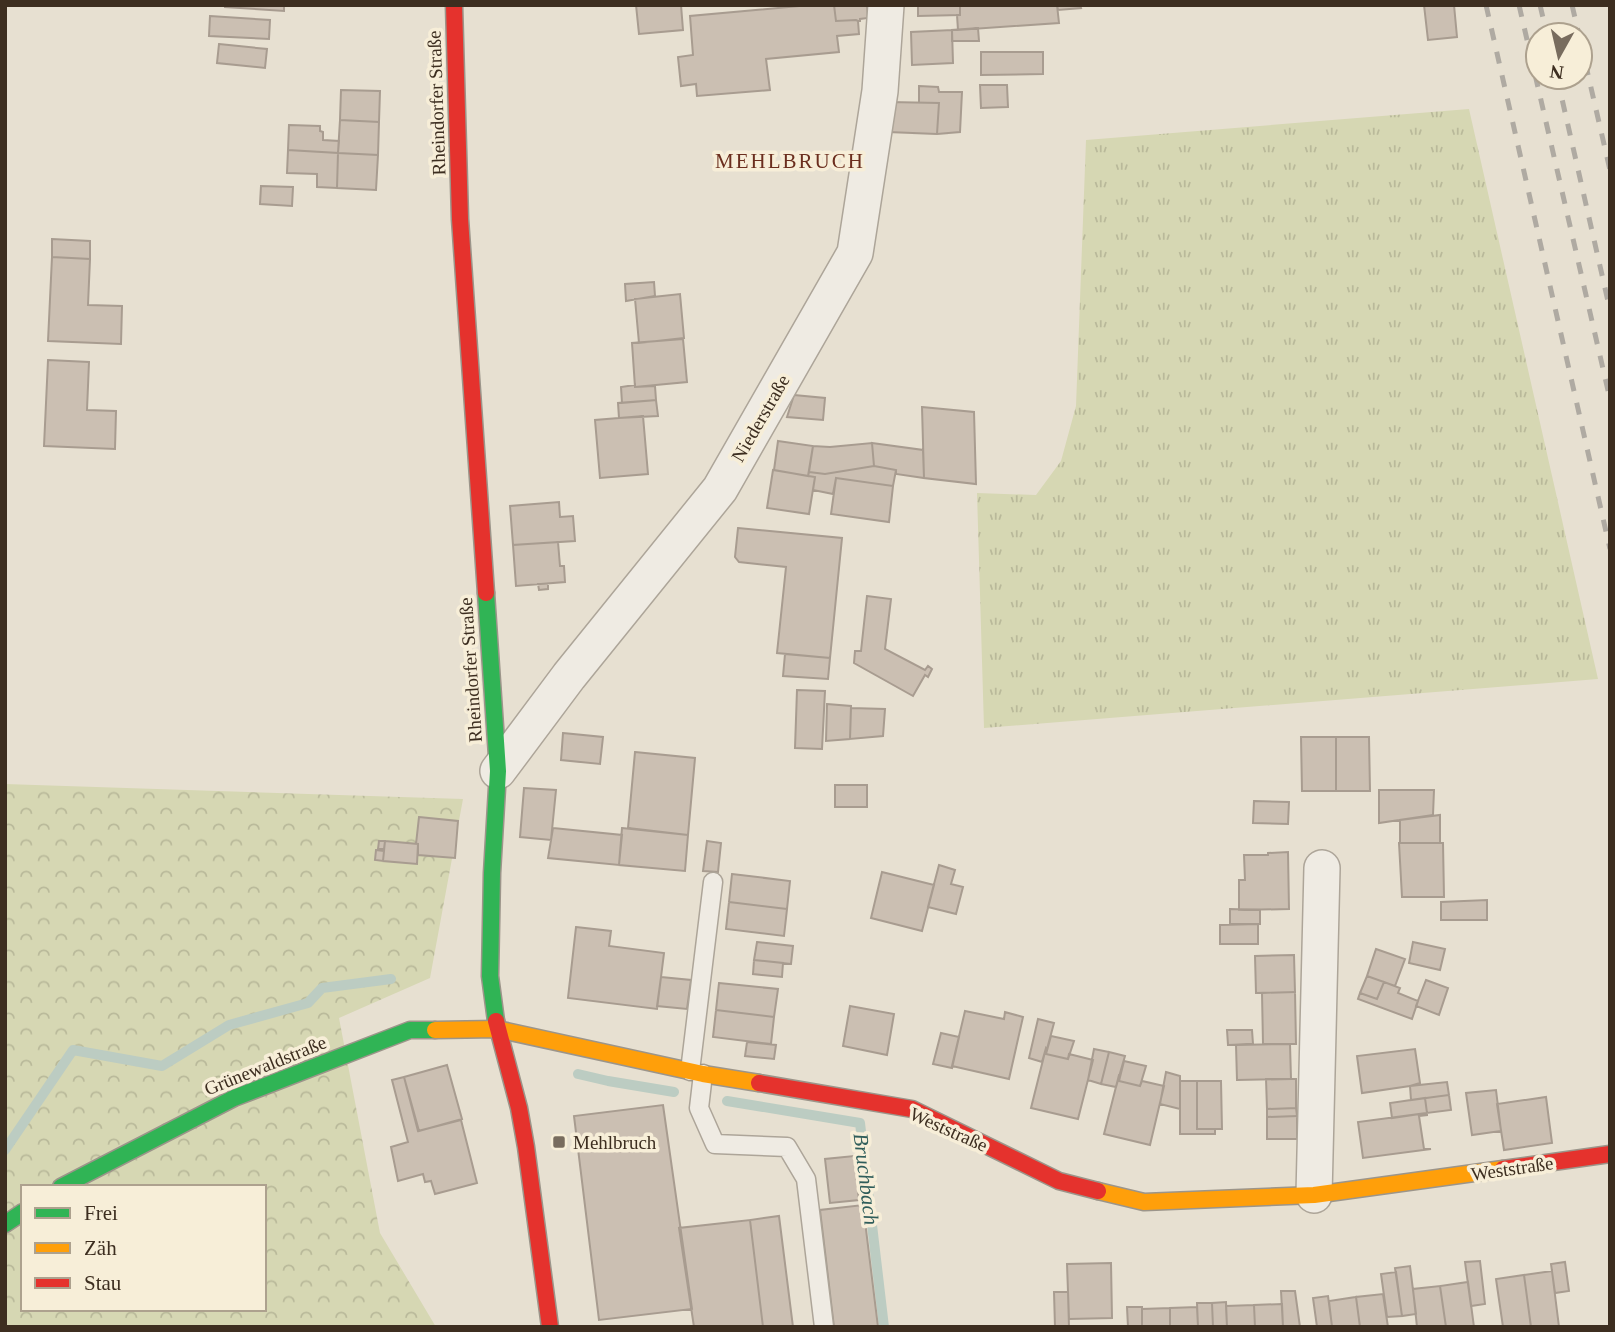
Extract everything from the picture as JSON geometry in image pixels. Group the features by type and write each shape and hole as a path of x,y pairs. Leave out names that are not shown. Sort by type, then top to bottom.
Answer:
{"street":[{"name":"Rheindorfer Straße","path":"454,5 460,219 498,771 490,976 497,1029 519,1108 550,1327"},
{"name":"Niederstraße","path":"498,771 569,676 720,489 855,253 880,91 886,5"},
{"path":"1314,1195 1322,868"},
{"name":"Weststraße","path":"497,1029 696,1072 912,1109 1059,1181 1144,1202 1314,1195 1602,1159"},
{"name":"Grünewaldstraße","path":"65,1185 234,1098 410,1030 497,1029"},
{"path":"5,1224 21,1213"}],"lane":[{"path":"713,882 696,1072 699,1108 715,1144 787,1147 806,1179 824,1327"}],"green space":[{"path":"1469,109 1598,679 984,728 977,493 1036,495 1061,461 1076,406 1086,140"},
{"path":"5,784 463,799 430,978 339,1018 380,1233 436,1327 5,1327"}],"building":[{"path":"284,5 284,11 225,7"},
{"path":"636,5 681,5 683,30 639,34"},
{"path":"834,5 836,21 858,21 859,34 837,36 839,52 766,59 770,90 697,96 696,84 681,86 678,57 693,55 690,16"},
{"path":"834,5 867,5 868,18 860,21 836,21"},
{"path":"918,5 960,5 960,15 918,16"},
{"path":"960,5 1057,5 1059,23 958,30 957,15 960,15"},
{"path":"1057,5 1080,5 1081,8 1058,10"},
{"path":"1424,5 1454,5 1457,37 1428,40"},
{"path":"210,16 270,20 269,39 209,36"},
{"path":"978,28 979,41 952,41 952,30"},
{"path":"952,30 953,63 912,65 911,32"},
{"path":"219,44 267,49 265,68 217,63"},
{"path":"981,52 1043,52 1043,74 981,75"},
{"path":"980,85 1007,85 1008,107 981,108"},
{"path":"919,86 938,87 939,92 962,92 960,132 937,134 939,103 919,103"},
{"path":"341,90 380,91 379,122 340,120"},
{"path":"889,102 939,103 937,134 888,132"},
{"path":"340,120 379,122 378,155 338,153"},
{"path":"289,125 320,126 323,140 339,141 338,153 288,150"},
{"path":"288,150 338,153 337,188 317,187 317,174 287,173"},
{"path":"338,153 378,155 376,190 337,188"},
{"path":"261,186 293,187 292,206 260,204"},
{"path":"52,239 90,241 90,259 52,257"},
{"path":"52,257 90,259 88,305 122,306 121,344 48,341"},
{"path":"654,282 655,296 626,301 625,284"},
{"path":"680,294 684,338 639,343 635,299"},
{"path":"683,339 687,382 635,387 632,343"},
{"path":"48,360 89,362 87,410 116,411 115,449 44,446"},
{"path":"655,386 656,400 622,403 621,387"},
{"path":"794,395 825,398 823,420 787,417"},
{"path":"656,400 658,416 619,418 618,403"},
{"path":"922,407 974,412 976,484 924,478"},
{"path":"643,416 648,474 600,478 595,420"},
{"path":"778,441 813,446 808,476 774,470"},
{"path":"872,443 874,466 825,474 809,472 813,446"},
{"path":"872,443 923,450 924,478 896,474 896,470 874,466"},
{"path":"874,466 896,470 893,486 836,478 833,494 813,490 815,477 808,476 809,472 825,474"},
{"path":"773,470 815,477 809,514 767,508"},
{"path":"836,478 893,486 889,522 831,514"},
{"path":"559,502 560,517 573,516 575,541 513,545 510,506"},
{"path":"738,528 842,538 830,658 777,653 786,567 739,562 735,557"},
{"path":"558,542 560,566 564,566 565,582 516,586 513,545"},
{"path":"538,584 548,584 548,589 539,590"},
{"path":"867,596 891,599 885,649 925,670 928,666 932,669 928,677 925,675 913,696 854,663 855,651 861,651"},
{"path":"785,654 830,658 828,679 783,676"},
{"path":"797,690 825,691 822,749 795,748"},
{"path":"827,704 851,706 850,739 826,741"},
{"path":"851,708 885,709 883,736 850,739"},
{"path":"563,733 603,737 600,764 561,760"},
{"path":"1301,737 1336,737 1336,791 1302,791"},
{"path":"1336,737 1369,737 1370,791 1336,791"},
{"path":"635,752 695,758 688,835 628,828"},
{"path":"835,785 867,785 867,807 835,807"},
{"path":"524,788 556,790 551,840 520,837"},
{"path":"1379,790 1434,790 1433,815 1379,823"},
{"path":"1254,801 1289,802 1288,824 1253,823"},
{"path":"1440,815 1440,843 1400,843 1400,820"},
{"path":"419,817 458,821 455,858 418,855 416,844"},
{"path":"553,828 622,835 619,865 548,858"},
{"path":"622,828 688,835 685,871 619,865"},
{"path":"379,841 385,841 384,849 378,849"},
{"path":"385,841 418,844 417,864 383,861"},
{"path":"707,841 721,843 718,872 703,871"},
{"path":"1399,843 1443,843 1444,897 1402,897"},
{"path":"376,850 384,851 383,861 375,860"},
{"path":"1288,852 1289,909 1239,910 1239,880 1245,880 1244,855"},
{"path":"939,865 955,870 951,884 963,887 956,914 928,907"},
{"path":"882,872 934,885 922,931 871,918"},
{"path":"732,874 790,881 787,909 729,902"},
{"path":"1487,900 1487,920 1441,920 1441,902"},
{"path":"729,902 787,909 784,936 726,929"},
{"path":"1230,909 1260,910 1260,924 1230,924"},
{"path":"1258,924 1258,944 1220,944 1220,925"},
{"path":"576,927 611,931 609,946 664,953 657,1009 568,998"},
{"path":"757,942 793,946 791,964 754,960"},
{"path":"1413,942 1445,949 1440,970 1409,963"},
{"path":"1376,949 1405,959 1395,986 1367,976"},
{"path":"1294,955 1295,992 1256,993 1255,956"},
{"path":"754,960 783,963 782,977 753,974"},
{"path":"1367,976 1384,982 1377,999 1360,993"},
{"path":"661,977 691,980 687,1009 657,1006"},
{"path":"1426,980 1448,988 1439,1015 1416,1006"},
{"path":"1384,982 1400,988 1398,993 1418,1001 1412,1019 1358,999 1360,993 1377,999"},
{"path":"719,983 778,989 774,1017 716,1010"},
{"path":"1295,992 1296,1044 1263,1044 1262,993"},
{"path":"850,1006 894,1014 887,1055 843,1046"},
{"path":"716,1010 774,1017 771,1044 713,1037"},
{"path":"965,1011 1004,1019 1005,1012 1023,1017 1009,1079 952,1066"},
{"path":"1038,1019 1054,1023 1042,1062 1029,1058"},
{"path":"1227,1030 1252,1030 1253,1044 1228,1045"},
{"path":"941,1033 959,1037 952,1068 933,1064"},
{"path":"1051,1036 1074,1041 1068,1059 1046,1054"},
{"path":"747,1042 776,1045 774,1059 745,1056"},
{"path":"1290,1044 1291,1079 1237,1080 1236,1045"},
{"path":"1046,1048 1046,1054 1068,1059 1069,1054 1093,1060 1078,1119 1031,1108"},
{"path":"1094,1049 1109,1052 1101,1084 1088,1080"},
{"path":"1415,1049 1420,1083 1362,1093 1357,1056"},
{"path":"1109,1052 1125,1056 1116,1087 1101,1084"},
{"path":"1124,1061 1146,1066 1140,1086 1119,1081"},
{"path":"447,1065 462,1119 419,1131 404,1077"},
{"path":"1166,1072 1180,1076 1180,1109 1160,1104"},
{"path":"1119,1075 1119,1081 1140,1086 1142,1081 1164,1086 1150,1145 1104,1134"},
{"path":"404,1077 418,1131 461,1120 477,1183 435,1194 431,1181 425,1182 423,1174 398,1181 391,1147 408,1142 392,1080"},
{"path":"1266,1079 1296,1079 1296,1108 1267,1109"},
{"path":"1180,1081 1197,1081 1197,1129 1215,1129 1215,1134 1180,1134"},
{"path":"1197,1081 1221,1081 1222,1129 1197,1129"},
{"path":"1447,1082 1449,1095 1411,1100 1410,1086"},
{"path":"1496,1090 1501,1131 1472,1135 1466,1093"},
{"path":"1449,1095 1451,1110 1427,1113 1425,1098"},
{"path":"1546,1097 1552,1143 1504,1150 1497,1104"},
{"path":"1425,1098 1427,1113 1392,1118 1390,1103"},
{"path":"663,1105 692,1309 599,1320 574,1116"},
{"path":"1296,1108 1297,1116 1267,1117 1267,1109"},
{"path":"1427,1113 1419,1116 1424,1149 1431,1149 1363,1158 1358,1122"},
{"path":"1297,1116 1297,1139 1267,1139 1267,1117"},
{"path":"854,1156 859,1200 830,1203 825,1159"},
{"path":"863,1205 878,1327 834,1327 820,1210"},
{"path":"779,1216 793,1327 763,1327 750,1220"},
{"path":"750,1220 763,1327 694,1327 679,1228"},
{"path":"1480,1261 1485,1304 1471,1306 1465,1262"},
{"path":"1565,1262 1569,1291 1555,1293 1551,1264"},
{"path":"1111,1263 1112,1318 1069,1319 1067,1264"},
{"path":"1410,1266 1416,1314 1402,1316 1395,1268"},
{"path":"1552,1271 1559,1327 1531,1327 1524,1275"},
{"path":"1396,1272 1402,1316 1387,1317 1381,1274"},
{"path":"1524,1275 1531,1327 1503,1327 1496,1279"},
{"path":"1468,1282 1474,1327 1446,1327 1440,1286"},
{"path":"1440,1286 1446,1327 1417,1327 1413,1289"},
{"path":"1281,1291 1295,1291 1300,1327 1283,1327"},
{"path":"1054,1292 1068,1292 1069,1327 1055,1327"},
{"path":"1383,1294 1388,1327 1360,1327 1356,1297"},
{"path":"1328,1296 1332,1326 1317,1327 1313,1298"},
{"path":"1356,1297 1360,1327 1332,1327 1329,1301"},
{"path":"1226,1302 1227,1327 1213,1327 1212,1303"},
{"path":"1197,1303 1212,1303 1213,1327 1198,1327"},
{"path":"1282,1304 1283,1327 1255,1327 1254,1305"},
{"path":"1254,1305 1255,1327 1227,1327 1226,1306"},
{"path":"1127,1307 1142,1307 1142,1327 1128,1327"},
{"path":"1197,1307 1198,1327 1170,1327 1170,1308"},
{"path":"1170,1308 1170,1327 1142,1327 1142,1309"}],"waterway":[{"name":"Bruchbach","path":"5,1150 73,1050 162,1066 229,1025 308,1003 322,988 391,979"},
{"name":"Bruchbach","path":"578,1074 674,1092"},
{"name":"Bruchbach","path":"727,1101 860,1123 884,1327"}],"railway":[{"path":"1486,5 1610,549"},
{"path":"1519,5 1610,399"},
{"path":"1540,5 1544,21"},
{"path":"1572,5 1576,21"},
{"path":"1560,91 1610,310"},
{"path":"1592,91 1610,170"}],"traffic: fast":[{"path":"486,593 498,771 490,976 496,1021"},
{"path":"65,1185 234,1098 410,1030 435,1030"},
{"path":"5,1224 21,1213"}],"traffic: slow":[{"path":"435,1030 497,1029 703,1074 759,1083"},
{"path":"1098,1191 1144,1202 1314,1195 1503,1169"}],"traffic: jam":[{"path":"454,5 460,219 486,593"},
{"path":"496,1021 519,1108 526,1147 550,1327"},
{"path":"759,1083 912,1109 1059,1181 1098,1191"},
{"path":"1503,1169 1610,1154"}],"place":[{"name":"Mehlbruch","path":"559,1142"}],"district":[{"name":"MEHLBRUCH","path":"790,161"}]}
